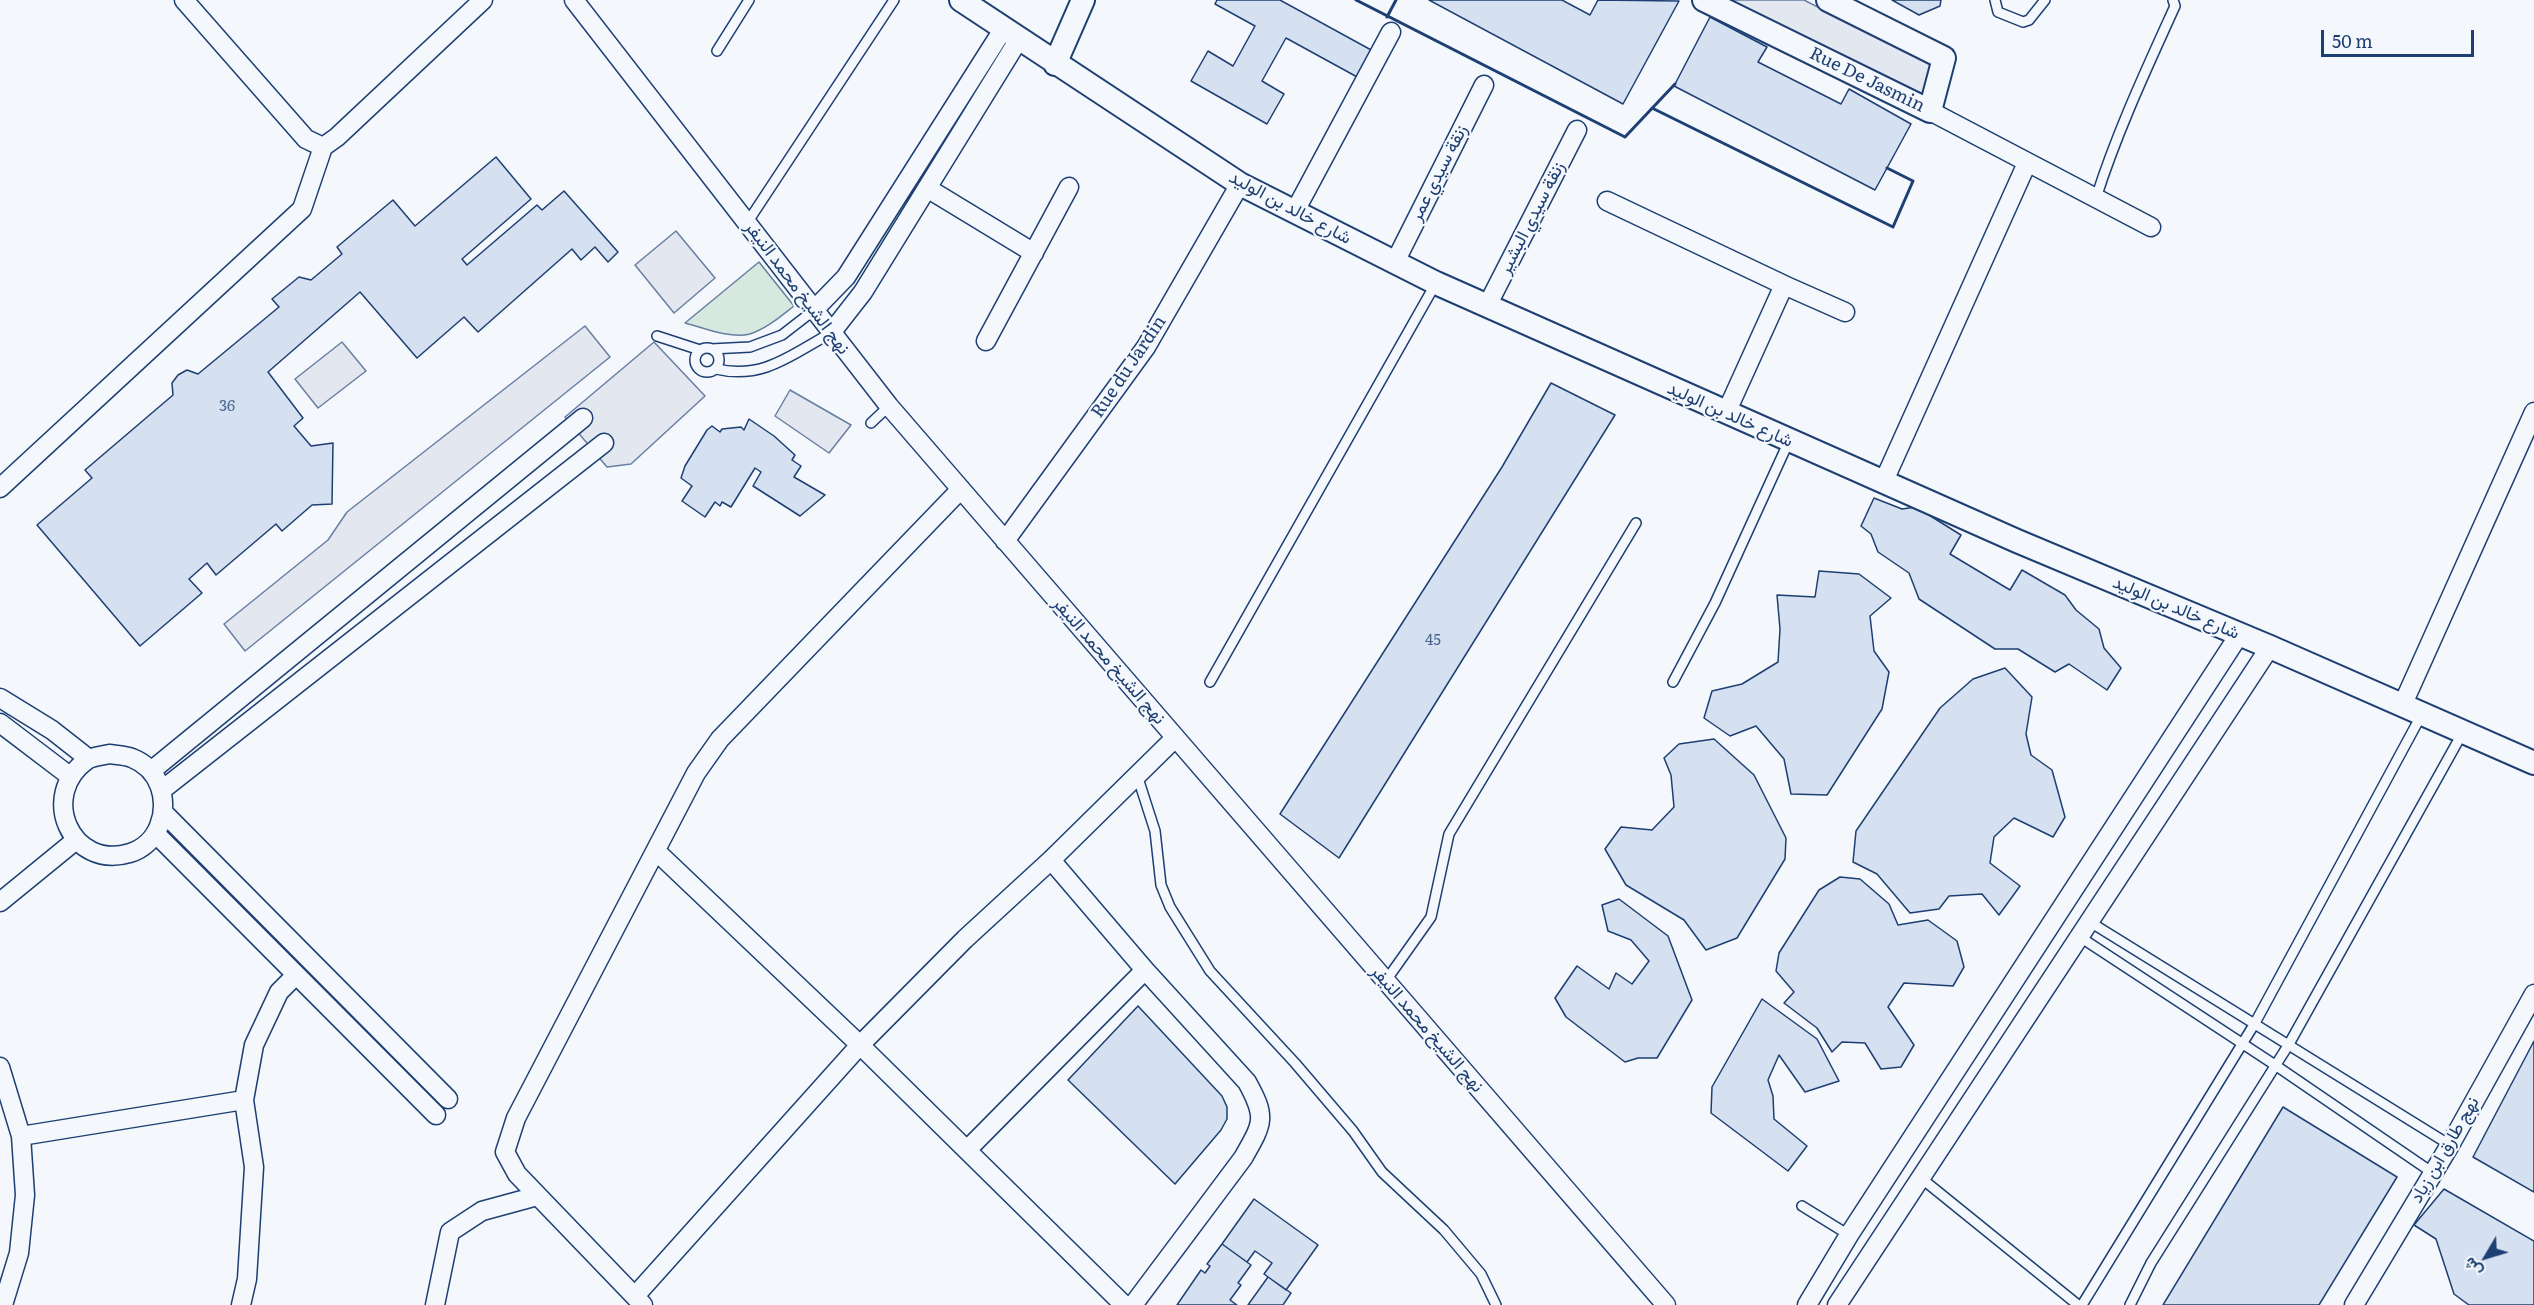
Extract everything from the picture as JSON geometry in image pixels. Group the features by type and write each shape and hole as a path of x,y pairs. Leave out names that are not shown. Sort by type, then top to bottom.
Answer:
{"street":[{"path":"184,0 306,139 323,147"},
{"path":"0,488 302,209 323,147 337,137 483,0"},
{"name":"نهج الشيخ محمد النيفر","path":"574,0 813,311 889,406 1666,1305"},
{"name":"شارع خالد بن الوليد","path":"961,0 1240,184 1436,283 1883,483 2239,635 2270,646 2534,763"},
{"path":"1055,64 1083,0"},
{"name":"Rue De Jasmin","path":"1704,0 1930,111 2151,227"},
{"path":"1828,0 1944,58 1930,111"},
{"path":"1295,212 1391,32"},
{"path":"831,333 863,292 927,188 1011,33"},
{"path":"813,311 846,277 1011,33"},
{"name":"زنقة سيدي عمر","path":"1395,262 1484,85"},
{"name":"زنقة سيدي البشير","path":"1487,306 1577,130"},
{"path":"1883,483 2027,163"},
{"name":"Rue du Jardin","path":"1005,542 1146,347 1240,184"},
{"path":"987,341 1069,187"},
{"path":"927,188 1034,253"},
{"path":"1607,201 1845,312"},
{"path":"1726,413 1784,285"},
{"path":"2412,710 2534,412"},
{"path":"151,771 583,418"},
{"path":"162,790 604,443"},
{"path":"961,489 720,739 696,773 516,1118 505,1152 517,1174 639,1300 860,1045 965,939 1051,860 1175,738"},
{"path":"1807,1305 1849,1235 2239,635"},
{"path":"1837,1305 2270,646"},
{"path":"0,698 52,730 89,759"},
{"path":"0,723 71,777"},
{"path":"109,754 132,758 151,771 162,790 164,813 156,834 139,850 118,856 95,853 76,840 65,821 63,798 71,777 89,759 109,754"},
{"path":"164,813 448,1099"},
{"path":"156,834 436,1115"},
{"path":"0,902 76,840"},
{"path":"656,851 860,1045 1124,1305"},
{"path":"1051,860 1145,970 1247,1082 1259,1104 1261,1118 1257,1134 1243,1158 1133,1305"},
{"path":"967,1150 1145,970"},
{"path":"241,1305 247,1279 254,1167 244,1100 254,1045 279,992 296,975"},
{"name":"نهج طارق ابن زياد","path":"2354,1305 2450,1145 2534,994"},
{"path":"0,1067 21,1136 25,1195 19,1253 3,1305"},
{"path":"21,1136 244,1100"},
{"path":"435,1305 450,1232 482,1211 537,1196"}],"lane":[{"path":"717,51 749,0"},
{"path":"747,223 894,0"},
{"path":"1995,0 1998,12 2023,22 2029,20 2045,0"},
{"path":"2096,198 2122,123 2175,6 2173,0"},
{"path":"1210,682 1436,283"},
{"path":"657,336 700,350 750,347 782,335 813,311"},
{"path":"700,350 695,360 704,372 716,369 732,372 758,371 831,333"},
{"path":"711,349 719,357 716,369"},
{"path":"871,423 889,406"},
{"path":"1673,682 1716,603 1790,441"},
{"path":"1385,982 1431,917 1449,834 1636,523"},
{"path":"1921,1178 2080,1305 2255,1023 2412,710"},
{"path":"2130,1305 2151,1263 2289,1044 2463,732"},
{"path":"1137,775 1155,831 1161,885 1170,907 1210,971 1295,1063 1353,1131 1382,1172 1444,1230 1481,1274 1496,1305"},
{"path":"2085,929 2255,1023 2450,1145"},
{"path":"2085,929 2242,1043 2433,1173"},
{"path":"1802,1206 1849,1235"}],"shaded area":[{"path":"1731,0 1804,0 1936,67 1921,96"},
{"path":"676,231 715,278 674,313 635,265"},
{"path":"759,262 794,306 768,326 750,334 726,334 685,323"},
{"path":"585,326 610,357 245,651 224,624 328,540 347,512"},
{"path":"342,342 366,371 318,408 295,379"},
{"path":"654,342 705,396 631,464 607,467 565,417"},
{"path":"790,390 851,425 829,453 775,416"}],"building":[{"path":"1217,0 1280,0 1373,51 1359,78 1286,38 1262,81 1284,94 1267,124 1191,81 1208,51 1233,66 1255,26 1215,4"},
{"path":"1429,0 1562,0 1590,15 1598,0 1679,1 1623,104"},
{"path":"1892,0 1941,0 1940,6 1919,15"},
{"path":"1710,17 1767,47 1758,62 1841,104 1849,89 1911,124 1875,190 1674,86"},
{"path":"496,157 531,199 462,259 467,265 537,205 542,210 564,191 618,252 608,262 595,247 581,260 572,249 478,332 464,317 417,358 360,292 268,372 303,418 294,426 311,446 333,443 332,504 312,505 282,531 276,524 216,575 207,563 189,579 202,593 140,646 37,525 92,478 85,470 173,395 172,383 178,375 187,370 198,374 279,307 272,299 299,277 311,280 342,254 337,247 393,200 415,226"},
{"path":"1551,383 1615,415 1339,858 1280,814 1502,467"},
{"path":"749,419 774,436 795,455 792,460 801,466 794,477 825,495 800,516 753,486 761,472 755,468 731,507 722,502 720,506 715,502 705,517 682,501 692,486 681,478 685,466 707,430 712,426 720,432 722,429 741,427 744,430"},
{"path":"1874,498 1902,509 1916,507 1961,535 1950,554 2010,590 2022,570 2065,595 2076,610 2099,629 2104,648 2121,668 2107,690 2069,664 2055,672 2018,649 1995,649 1919,599 1909,573 1878,552 1871,534 1861,526"},
{"path":"1819,571 1859,574 1891,598 1870,616 1874,651 1889,672 1882,709 1827,795 1791,794 1784,759 1756,726 1730,736 1704,718 1712,691 1742,684 1778,662 1780,629 1777,595 1815,597"},
{"path":"2005,668 2032,697 2026,734 2031,755 2052,770 2065,817 2053,837 2014,818 1994,837 1990,863 2020,886 1999,915 1982,894 1949,896 1939,909 1910,913 1877,874 1853,862 1856,831 1940,708 1973,679"},
{"path":"1714,739 1754,775 1786,838 1785,859 1737,938 1706,950 1684,920 1626,885 1605,849 1621,827 1652,830 1674,807 1671,775 1664,758 1679,744"},
{"path":"1840,877 1860,879 1889,904 1898,925 1928,920 1957,941 1964,967 1953,986 1904,983 1888,1007 1914,1045 1901,1067 1881,1069 1865,1043 1842,1042 1832,1052 1817,1028 1784,1003 1794,992 1776,971 1779,953 1819,890"},
{"path":"1619,899 1668,936 1692,1000 1657,1058 1638,1058 1625,1062 1566,1017 1555,998 1577,966 1609,989 1616,973 1632,984 1649,961 1631,940 1608,931 1602,905"},
{"path":"1762,999 1817,1039 1839,1081 1805,1092 1779,1055 1768,1080 1773,1096 1774,1119 1807,1146 1788,1171 1711,1113 1712,1087"},
{"path":"1138,1006 1222,1096 1227,1107 1227,1119 1221,1130 1175,1184 1068,1080"},
{"path":"2534,1041 2534,1192 2473,1157"},
{"path":"2283,1107 2397,1177 2319,1305 2163,1305"},
{"path":"2444,1189 2534,1241 2534,1305 2469,1305 2454,1294 2436,1239 2414,1225"},
{"path":"1254,1199 1318,1245 1286,1290 1264,1274 1272,1263 1255,1251 1247,1262 1222,1244"},
{"path":"1222,1244 1251,1265 1238,1283 1241,1285 1230,1300 1237,1305 1177,1305 1201,1270 1205,1273 1210,1266 1207,1264"},
{"path":"1268,1277 1291,1293 1283,1305 1248,1305"}],"wall":[{"path":"1356,0 1625,137 1675,84"},
{"path":"1387,17 1396,0"},
{"path":"1652,108 1893,227 1913,181 1887,168"}]}
